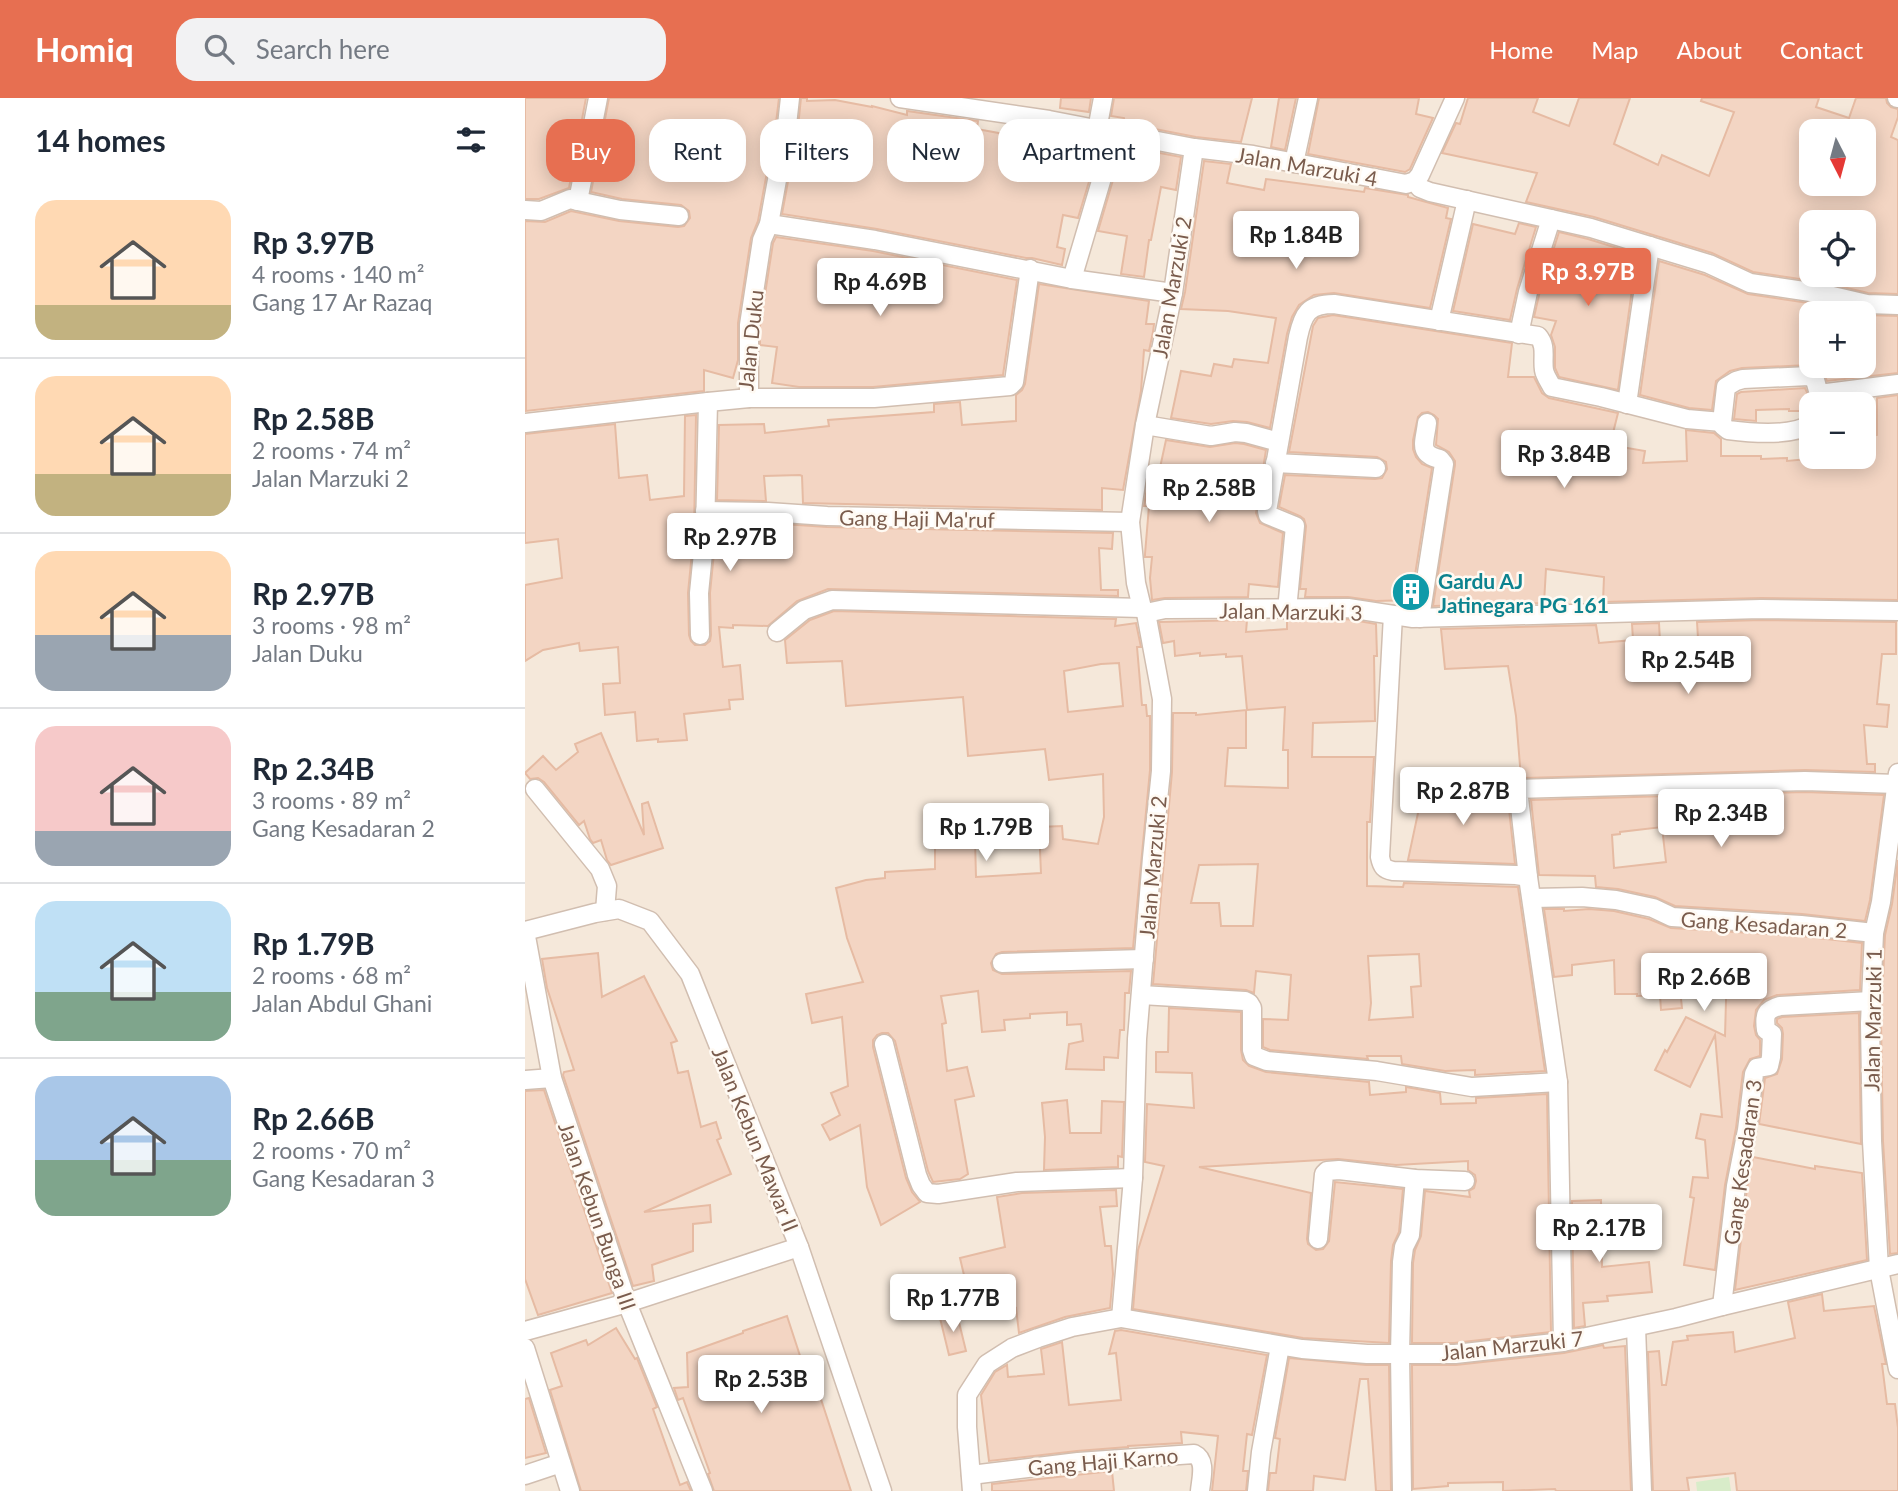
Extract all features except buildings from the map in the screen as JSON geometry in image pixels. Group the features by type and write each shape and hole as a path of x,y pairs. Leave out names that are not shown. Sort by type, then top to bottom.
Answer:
{"street":[{"path":"574,200 599,98"},
{"name":"Jalan Duku","path":"700,635 699,593 705,533 708,402 749,398 749,325 762,240 769,224 790,98"},
{"name":"Jalan Marzuki 4","path":"900,98 987,105 1045,119"},
{"path":"1099,119 1103,98"},
{"path":"1294,163 1308,98"},
{"path":"1455,98 1415,181 1420,188 1591,228 1709,264 1751,283 1824,294 1867,304 1898,305"},
{"name":"Jalan Marzuki 4","path":"1160,142 1253,155 1406,184 1415,181"},
{"name":"Jalan Marzuki 2","path":"1121,1318 1133,1178 1135,1076 1163,719 1163,699 1136,583 1130,522 1145,425 1173,293 1194,148"},
{"path":"1072,279 1101,182"},
{"path":"525,210 541,211 574,200 620,210 679,216"},
{"path":"1439,321 1467,200"},
{"path":"1519,334 1528,292 1551,219"},
{"path":"769,224 888,243 1072,279 1173,293"},
{"path":"1627,404 1650,246"},
{"path":"749,398 874,398 1010,386 1014,382 1030,270"},
{"path":"1287,610 1295,531 1293,524 1268,513 1303,316 1319,306 1334,304 1538,336 1544,348 1543,368 1552,387 1687,419 1722,422"},
{"path":"1799,430 1766,432 1728,430 1722,422 1724,391 1736,380 1809,376 1815,380 1818,392"},
{"path":"1856,392 1898,384"},
{"path":"525,423 708,402"},
{"path":"1420,618 1444,464 1440,459 1426,454 1427,423"},
{"path":"1145,425 1211,436 1235,432 1279,442"},
{"path":"1275,463 1376,468"},
{"name":"Gang Haji Ma'ruf","path":"705,511 1130,522"},
{"name":"Jalan Marzuki 3","path":"777,632 804,610 832,600 1144,611 1348,608 1420,618 1761,608 1898,611"},
{"path":"1393,615 1381,865 1393,872 1516,874 1528,877"},
{"path":"1563,1342 1557,1082 1518,789 1893,780"},
{"name":"Jalan Marzuki 1","path":"1893,780 1889,903 1874,933 1871,1001 1872,1141 1879,1269 1895,1331 1898,1370"},
{"path":"535,789 600,869 607,886 605,911"},
{"name":"Gang Kesadaran 2","path":"1532,898 1582,897 1616,900 1653,908 1672,917 1801,925 1874,933"},
{"name":"Jalan Kebun Mawar II","path":"525,931 619,909 650,921 690,974 799,1247 881,1491"},
{"name":"Jalan Kebun Bunga III","path":"525,931 552,1078 627,1303 703,1491"},
{"path":"1002,963 1144,959"},
{"path":"1141,995 1249,1003 1252,1008 1252,1050 1254,1056 1267,1061 1377,1071 1472,1087 1557,1082"},
{"name":"Gang Kesadaran 3","path":"1722,1306 1753,1073 1756,1068 1769,1066 1771,1057 1772,1037 1771,1032 1766,1030 1766,1013 1780,1006 1871,1001"},
{"path":"884,1044 917,1175 927,1193 938,1194 1017,1182 1133,1178"},
{"path":"525,1080 552,1078"},
{"path":"1318,1239 1324,1174 1327,1171 1465,1181"},
{"path":"1402,1491 1402,1262 1404,1247 1410,1235 1415,1179"},
{"path":"525,1331 627,1303 799,1247"},
{"name":"Jalan Marzuki 7","path":"1121,1318 1280,1346 1367,1354 1455,1354 1563,1342 1898,1264"},
{"path":"971,1483 967,1395 987,1364 1012,1348 1072,1326 1121,1318"},
{"path":"1636,1327 1642,1491"},
{"path":"1257,1491 1261,1452 1280,1346"},
{"path":"525,1348 570,1491"},
{"name":"Gang Haji Karno","path":"971,1483 1077,1462 1194,1454 1202,1461 1200,1491"},
{"path":"525,1475 561,1463"}],"shaded area":[{"path":"525,98 1898,98 1898,1491 525,1491"}],"green space":[{"path":"1729,1477 1731,1491 1697,1491 1696,1482"}],"place":[{"name":"Gardu AJ Jatinegara PG 161","path":"1411,592"}]}
